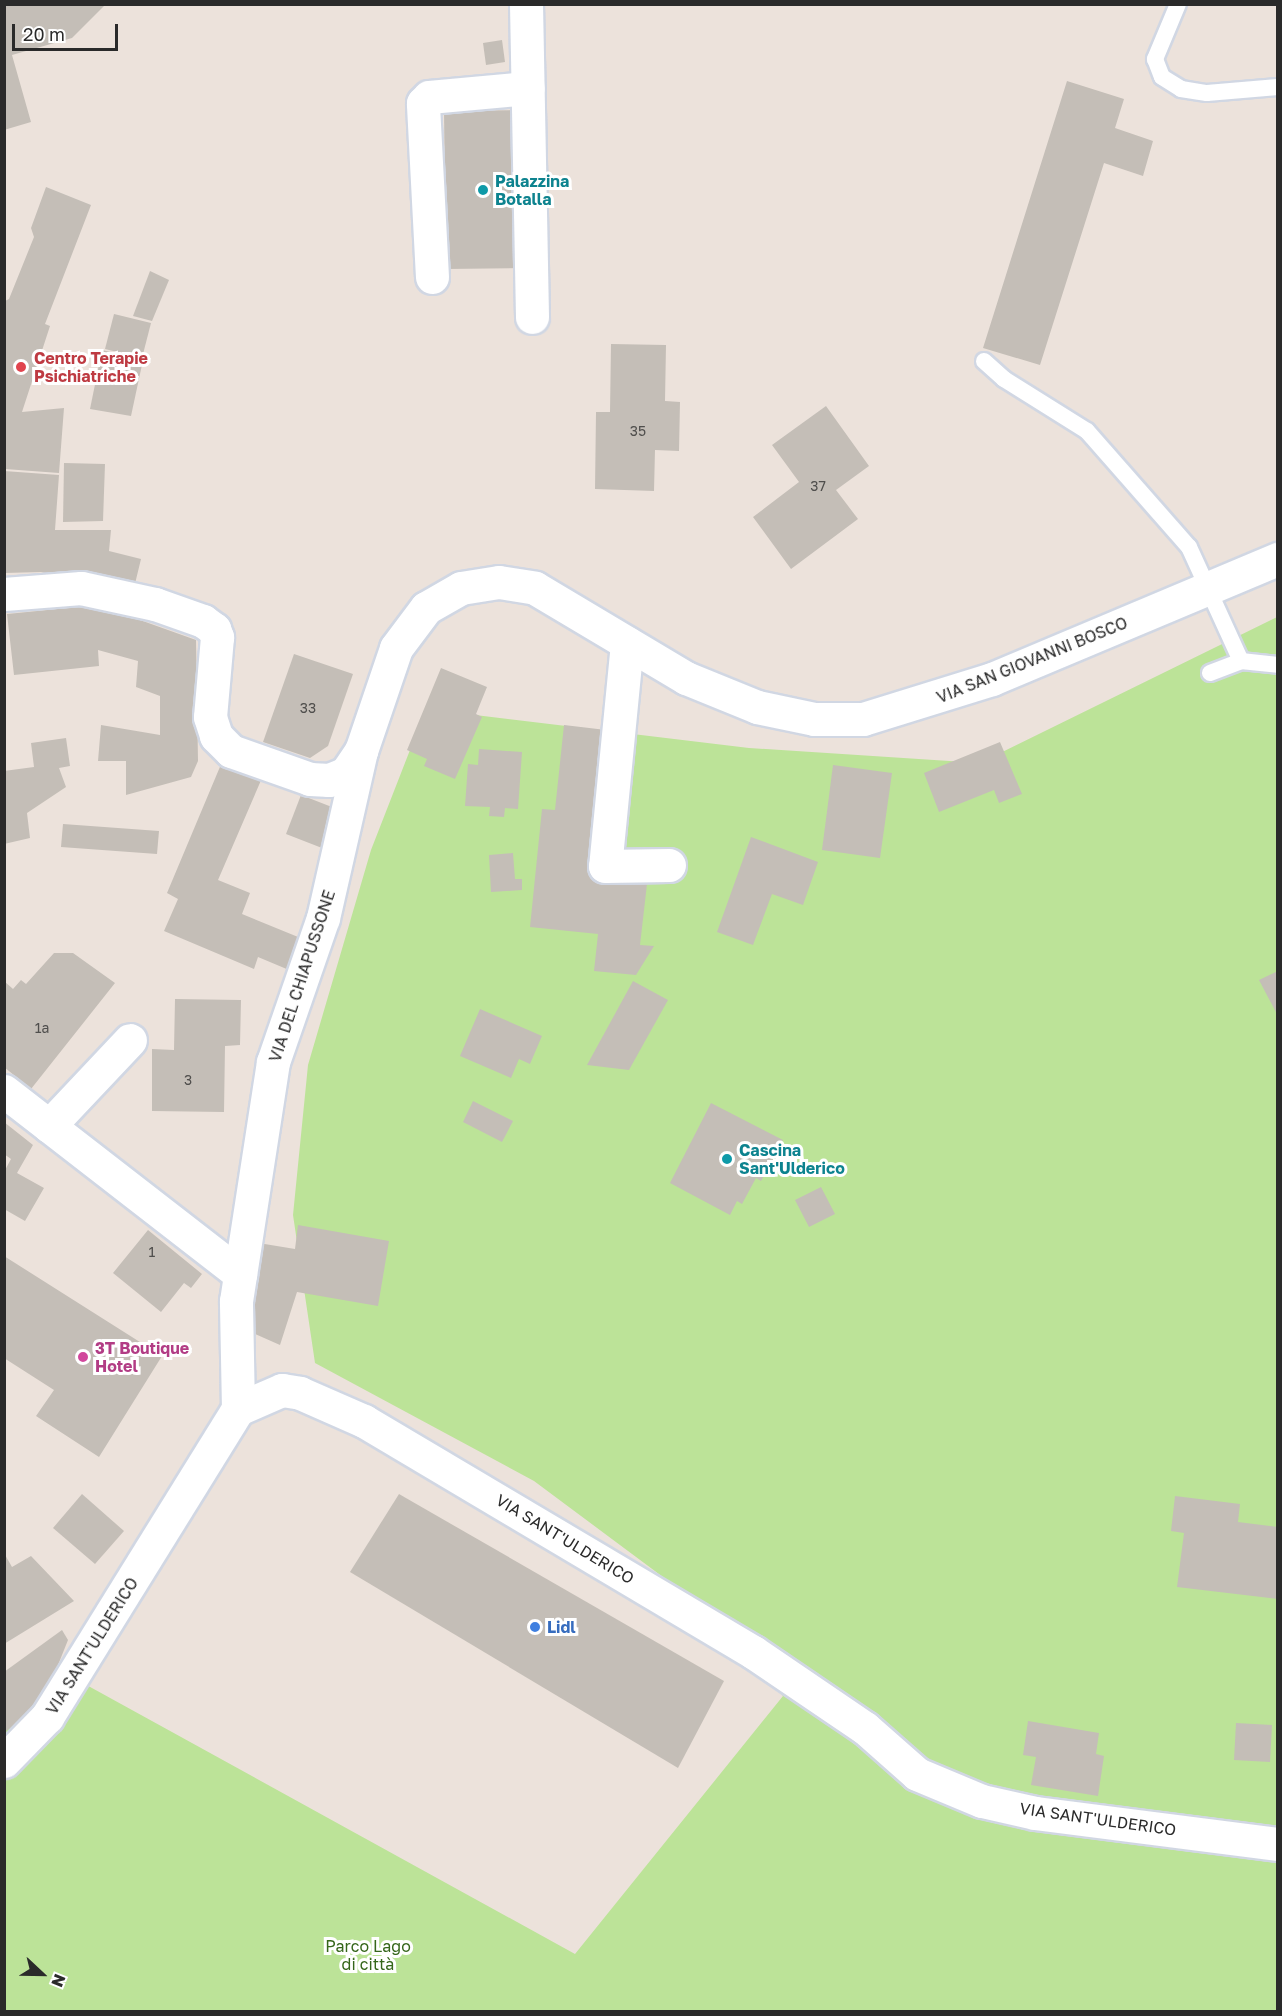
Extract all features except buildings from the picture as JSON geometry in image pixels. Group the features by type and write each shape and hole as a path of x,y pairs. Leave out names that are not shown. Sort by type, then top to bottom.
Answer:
{"street":[{"path":"526,4 532,317"},
{"path":"432,277 423,103 429,97 528,88"},
{"name":"VIA SAN GIOVANNI BOSCO","path":"4,594 81,588 155,604 203,621 214,629 217,637 210,717 216,736 231,751 310,780 329,780 346,773 361,752 396,648 426,608 461,588 499,582 535,588 686,678 756,707 814,719 863,719 992,679 1278,559"},
{"path":"627,643 604,866 669,865"},
{"name":"VIA DEL CHIAPUSSONE","path":"238,1409 236,1301 273,1062 323,918 361,752"},
{"path":"49,1126 130,1040"},
{"path":"4,1091 240,1274"},
{"name":"VIA SANT'ULDERICO","path":"4,1761 47,1717 238,1409 282,1390 300,1393 364,1420 753,1652 865,1728 917,1774 982,1801 1035,1813 1277,1851"}],"lane":[{"path":"1178,4 1155,59 1162,77 1181,89 1207,93 1278,87"},
{"path":"984,361 1004,379 1087,431 1189,547 1241,661"},
{"path":"1210,673 1241,661 1278,666"}],"green space":[{"name":"Parco Lago di città","path":"1277,617 1277,2011 5,2011 4,1708 52,1666 575,1954 783,1696 671,1583 534,1481 315,1363 293,1215 308,1065 371,850 426,709 749,748 980,763"}],"place":[{"name":"Palazzina Botalla","path":"483,190"},
{"name":"Centro Terapie Psichiatriche","path":"21,367"},
{"name":"Cascina Sant'Ulderico","path":"727,1159"},
{"name":"3T Boutique Hotel","path":"83,1357"},
{"name":"Lidl","path":"535,1627"}]}
